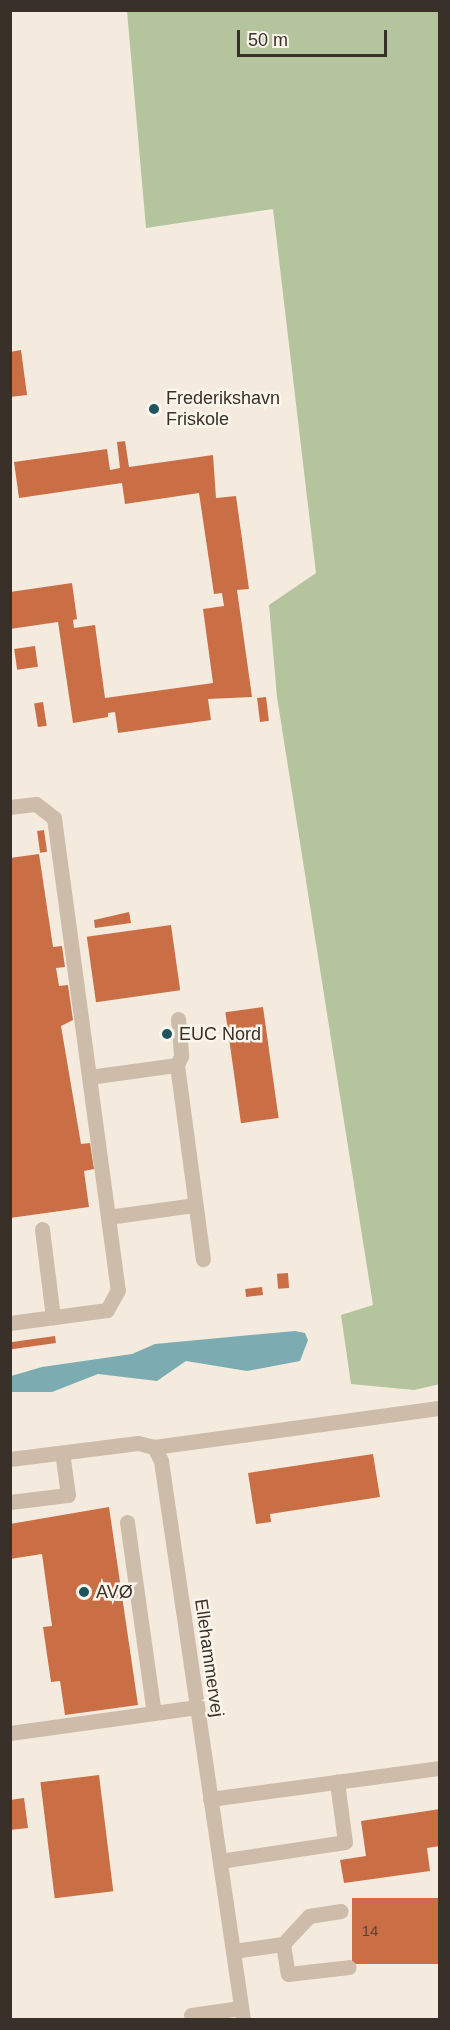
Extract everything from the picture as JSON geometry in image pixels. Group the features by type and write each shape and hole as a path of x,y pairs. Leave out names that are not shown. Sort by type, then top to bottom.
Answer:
{"street":[{"path":"10,807 36,804 54,818 118,1290 107,1310 10,1323"},
{"path":"178,1019 181,1056 177,1065 203,1259"},
{"path":"89,1077 177,1065"},
{"path":"108,1216 195,1205"},
{"path":"42,1229 53,1317"},
{"path":"10,1458 138,1443 154,1447 440,1408"},
{"name":"Ellehammervej","path":"154,1447 161,1461 242,2014"},
{"path":"10,1502 68,1495 62,1452"},
{"path":"128,1522 154,1713"},
{"path":"10,1733 197,1707"},
{"path":"210,1799 440,1768"},
{"path":"220,1861 345,1842 338,1782"},
{"path":"233,1951 283,1944 309,1916 341,1911"},
{"path":"283,1944 288,1974 349,1967"},
{"path":"191,2015 242,2014"}],"green space":[{"path":"127,11 439,11 440,1384 414,1390 351,1384 341,1315 373,1305 277,697 269,605 316,573 273,209 146,228"}],"water":[{"path":"295,1331 305,1333 308,1340 300,1361 247,1371 186,1361 157,1381 98,1374 52,1392 11,1392 11,1376 42,1367 132,1354 155,1344"}],"building":[{"path":"21,350 27,395 10,397 10,352"},
{"path":"125,441 129,467 213,455 216,498 236,496 249,589 237,590 252,697 208,699 211,720 118,733 115,712 108,713 108,717 73,723 58,622 10,629 10,592 72,583 77,619 73,620 74,628 95,625 105,698 213,683 203,609 224,606 222,593 214,594 199,493 125,504 122,483 19,498 14,462 107,449 110,470 120,468 117,442"},
{"path":"35,646 38,667 17,670 14,649"},
{"path":"266,697 269,721 260,722 257,698"},
{"path":"43,702 47,726 38,727 34,703"},
{"path":"44,830 47,852 40,853 37,831"},
{"path":"39,854 53,947 62,946 65,967 56,968 59,986 68,985 73,1020 61,1026 81,1144 90,1143 94,1169 84,1171 89,1207 10,1218 10,858"},
{"path":"129,912 131,923 95,928 94,920"},
{"path":"171,925 180,990 96,1002 87,937"},
{"path":"263,1007 279,1118 241,1123 225,1012"},
{"path":"288,1273 289,1288 278,1289 277,1274"},
{"path":"262,1287 263,1295 246,1297 245,1289"},
{"path":"55,1336 56,1343 11,1349 10,1342"},
{"path":"373,1454 380,1497 270,1514 271,1522 256,1524 248,1473"},
{"name":"AVØ","path":"109,1507 138,1705 65,1715 60,1681 51,1682 43,1627 52,1626 42,1554 10,1559 10,1524"},
{"path":"99,1775 113,1891 55,1898 40,1782"},
{"path":"24,1798 28,1828 10,1830 10,1800"},
{"path":"440,1809 440,1846 427,1848 430,1871 344,1883 340,1860 366,1856 361,1821"},
{"path":"352,1898 440,1898 440,1964 352,1964"}],"place":[{"name":"Frederikshavn Friskole","path":"154,409"},
{"name":"EUC Nord","path":"167,1034"},
{"name":"AVØ","path":"84,1592"}]}
